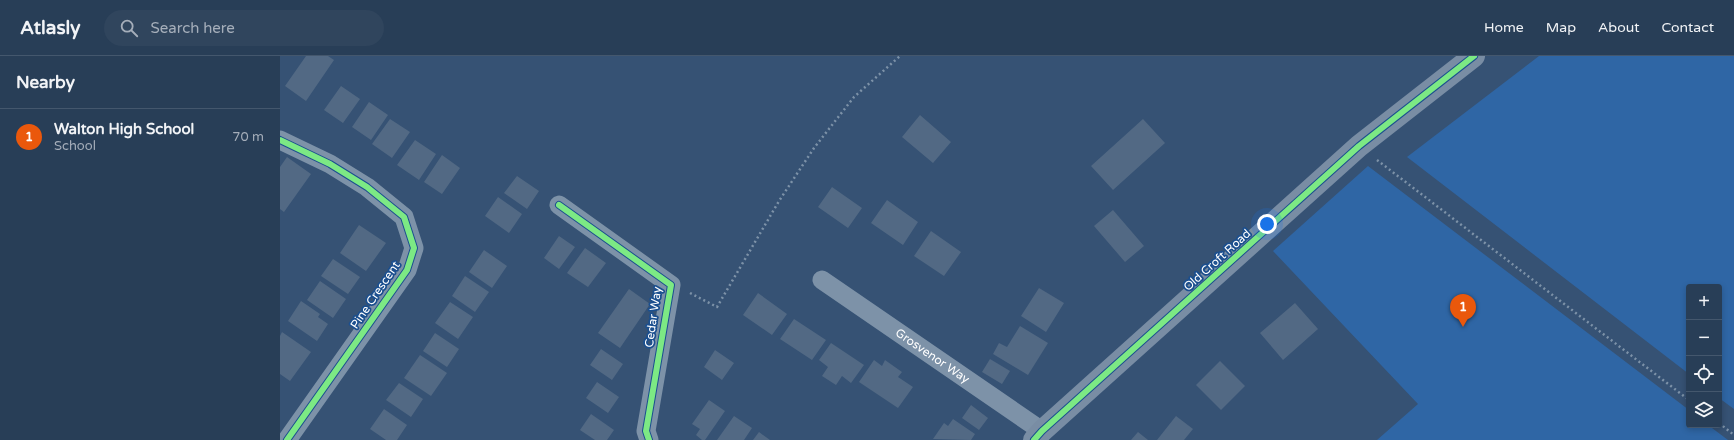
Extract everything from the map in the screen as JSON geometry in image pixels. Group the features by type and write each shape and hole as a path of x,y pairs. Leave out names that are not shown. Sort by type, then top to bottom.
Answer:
{"street":[{"name":"Old Croft Road","path":"1038,436 1359,146 1474,56"},
{"name":"Pine Crescent","path":"280,140 330,164 368,187 404,217 414,248 407,270 287,440"},
{"name":"Cedar Way","path":"559,205 671,284 646,431 649,440"},
{"name":"Grosvenor Way","path":"822,280 1038,436"}],"path":[{"path":"671,284 717,307 778,202 814,148 854,97 900,56"},
{"path":"1359,146 1686,398"},
{"path":"1722,425 1734,434"}],"shaded area":[{"path":"1539,56 1734,56 1734,409 1722,400 1722,284 1686,284 1686,372 1407,157"},
{"path":"1368,166 1686,408 1686,428 1712,428 1728,440 1377,440 1418,404 1273,251"}],"building":[{"path":"306,56 328,56 334,60 306,101 285,86"},
{"path":"341,86 360,99 343,123 324,110"},
{"path":"369,102 388,115 371,140 352,127"},
{"path":"920,115 951,142 933,163 902,137"},
{"path":"390,119 410,132 392,158 372,144"},
{"path":"1143,119 1165,143 1113,190 1091,166"},
{"path":"415,140 436,154 419,180 397,165"},
{"path":"442,155 460,168 442,194 424,182"},
{"path":"287,157 311,174 284,212 280,209 280,167"},
{"path":"517,176 539,191 527,209 504,193"},
{"path":"832,187 862,208 848,228 818,207"},
{"path":"498,197 522,214 509,233 485,216"},
{"path":"887,200 918,222 903,245 871,223"},
{"path":"1113,210 1144,246 1125,262 1094,226"},
{"path":"359,225 386,243 366,271 340,253"},
{"path":"931,231 961,252 944,276 914,256"},
{"path":"559,236 575,247 559,269 544,258"},
{"path":"585,248 606,263 588,287 567,273"},
{"path":"484,250 507,266 492,288 469,272"},
{"path":"333,259 360,277 348,294 321,276"},
{"path":"465,276 489,292 475,312 452,296"},
{"path":"320,281 346,299 333,318 307,300"},
{"path":"1039,288 1064,303 1046,332 1021,316"},
{"path":"629,289 650,304 620,348 598,333"},
{"path":"758,293 787,314 772,335 743,315"},
{"path":"301,301 320,314 318,317 328,324 317,341 288,321"},
{"path":"450,302 473,317 458,339 435,323"},
{"path":"1295,303 1318,329 1283,360 1260,333"},
{"path":"794,319 826,340 812,360 780,339"},
{"path":"1020,326 1048,343 1028,375 993,354 999,343 1007,347"},
{"path":"282,332 311,352 290,381 280,374 280,336"},
{"path":"435,333 459,349 447,367 423,351"},
{"path":"831,343 864,365 851,383 842,376 836,385 822,376 828,367 819,360"},
{"path":"601,349 623,364 612,380 590,365"},
{"path":"715,350 734,363 722,380 704,367"},
{"path":"420,355 447,373 431,396 404,378"},
{"path":"990,359 1010,371 1002,384 982,372"},
{"path":"874,360 882,366 885,360 902,372 898,377 913,387 898,408 859,382"},
{"path":"1220,361 1245,386 1221,410 1196,385"},
{"path":"597,382 619,397 608,413 586,398"},
{"path":"399,383 423,399 411,417 386,400"},
{"path":"709,400 725,411 705,440 702,440 696,435 700,429 692,424"},
{"path":"971,405 988,418 979,430 962,418"},
{"path":"384,409 407,425 397,440 386,440 370,429"},
{"path":"591,414 614,430 607,440 595,440 580,430"},
{"path":"734,416 752,428 744,440 717,440"},
{"path":"1176,416 1193,429 1184,440 1157,440"},
{"path":"953,419 975,434 971,440 933,439 944,423 948,426"},
{"path":"759,432 770,440 753,440"},
{"path":"1138,432 1148,440 1131,440"}],"cycle path":[{"path":"1034,440 1042,431 1359,146 1474,56"},
{"path":"280,140 330,164 367,187 404,217 414,248 407,270 287,440"},
{"path":"559,205 671,285 646,431 649,440"}],"place":[{"name":"Walton High School","path":"1463,327"}]}
